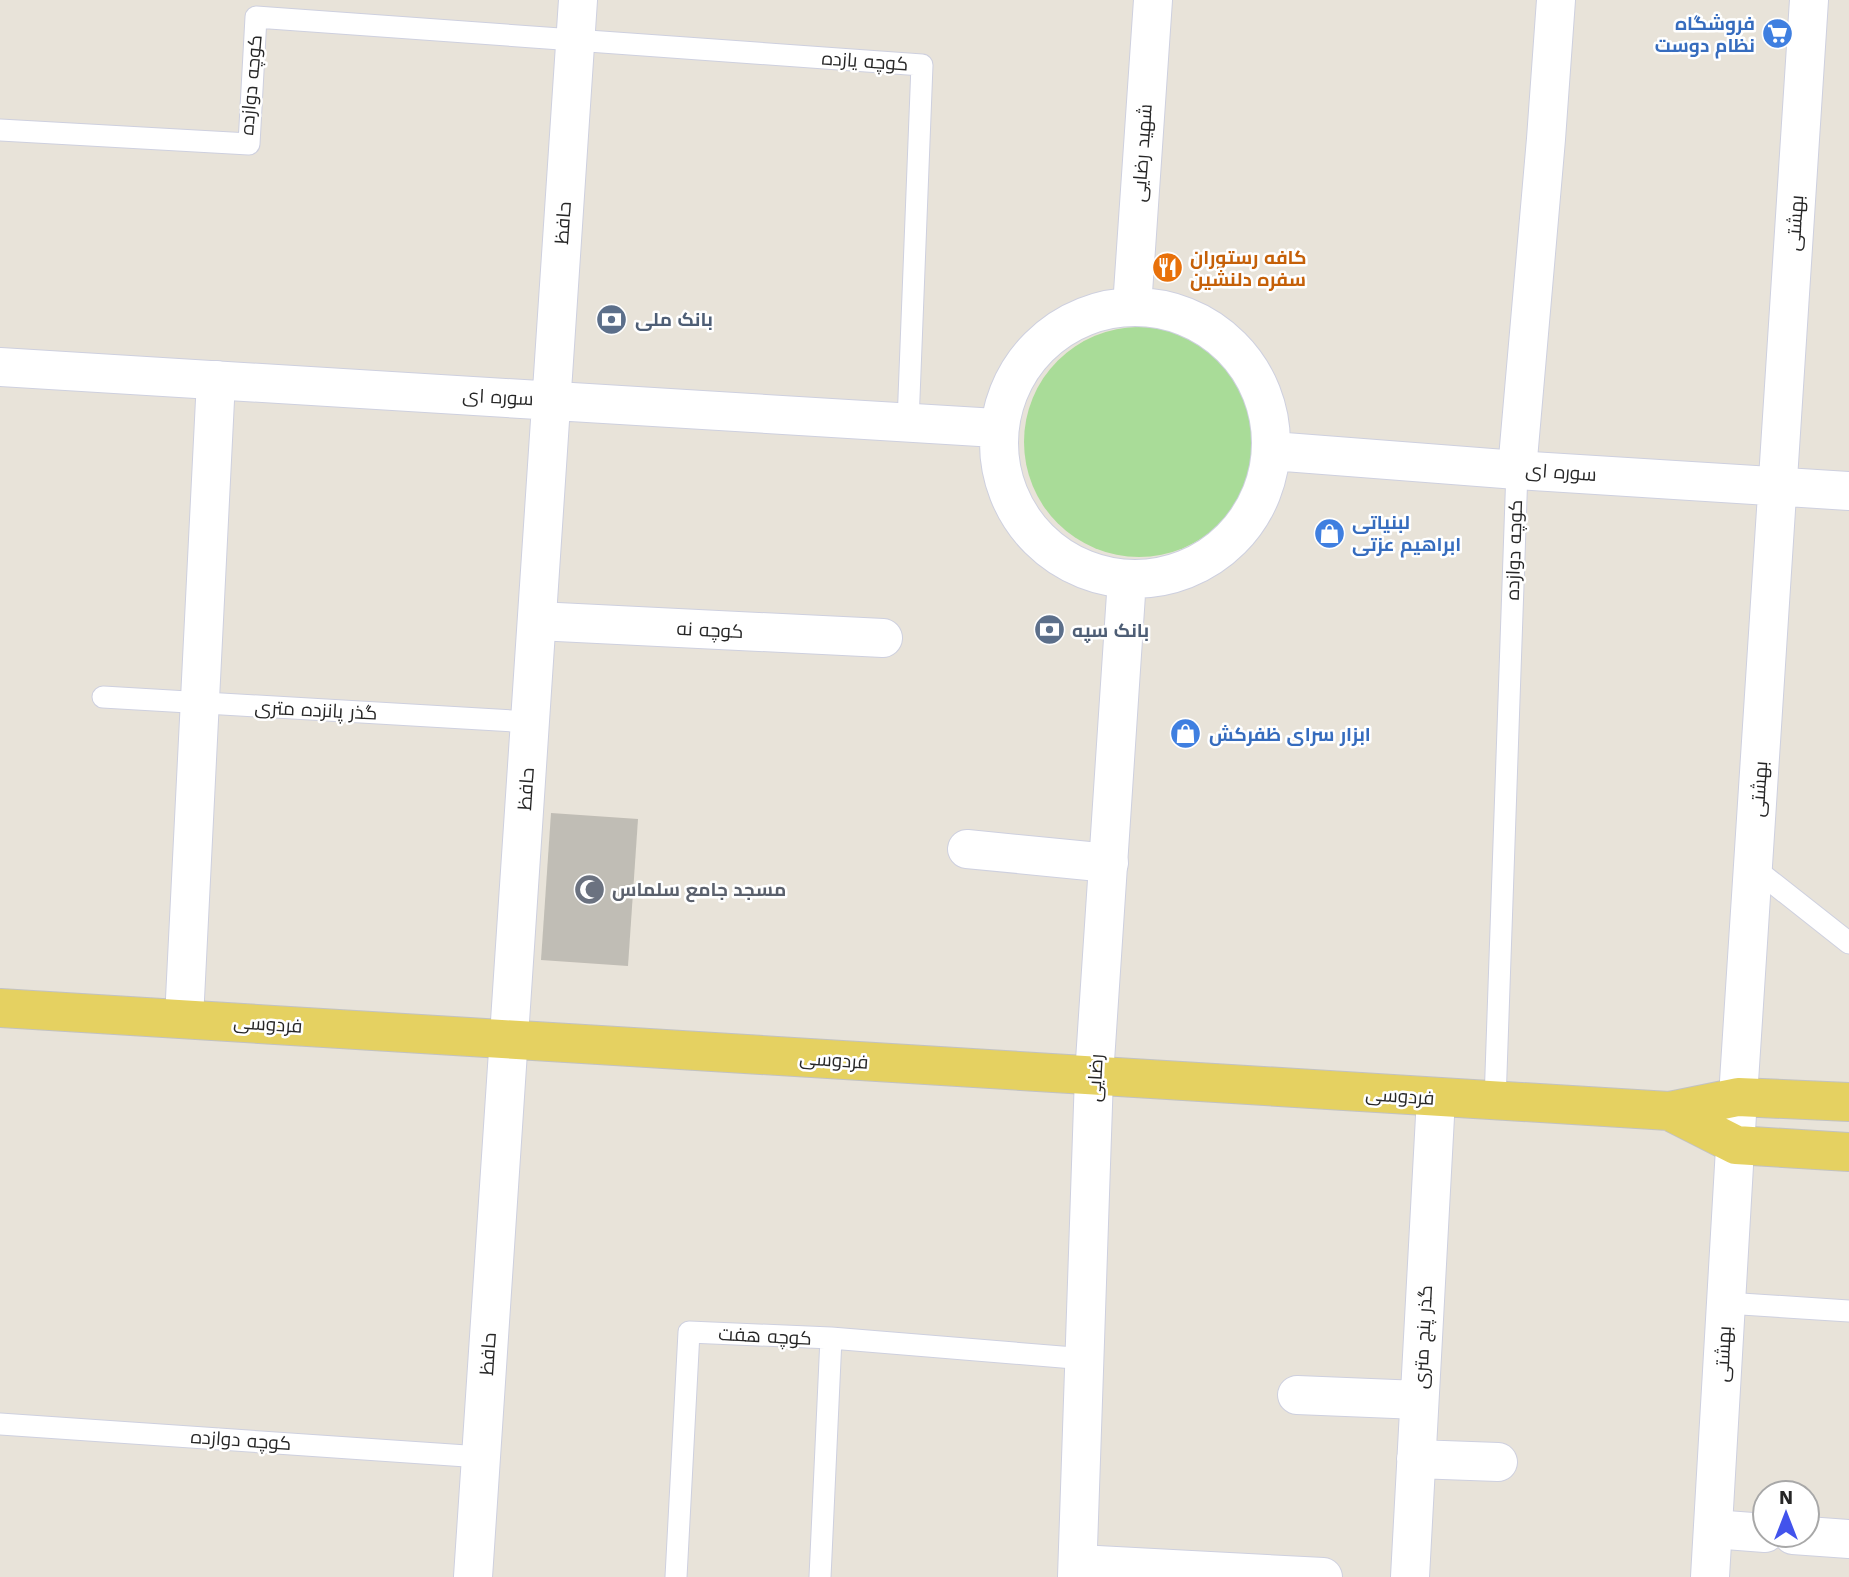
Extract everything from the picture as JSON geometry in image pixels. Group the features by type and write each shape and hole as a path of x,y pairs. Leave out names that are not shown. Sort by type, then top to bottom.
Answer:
{"main road":[{"name":"فردوسی","path":"0,1008 1669,1111 1738,1097 1849,1102"},
{"name":"فردوسی","path":"1669,1111 1735,1145 1849,1152"}],"street":[{"name":"حافظ","path":"473,1577 578,0"},
{"name":"شهید رضایی","path":"1132,307 1153,0"},
{"name":"کوچه دوازده","path":"1517,470 1556,0"},
{"name":"بهشتی","path":"1710,1577 1738,1097 1809,0"},
{"path":"1132,307 1186,316 1223,337 1251,370 1268,409 1272,451 1263,493 1241,530 1209,558 1170,575 1127,579 1085,569 1048,548 1020,516 1003,477 996,428 1008,393 1030,355 1062,328 1101,311 1132,307"},
{"name":"سوره ای","path":"0,367 996,428"},
{"path":"184,1019 216,380"},
{"name":"سوره ای","path":"1272,451 1849,491"},
{"name":"رضایی","path":"1078,1570 1094,1076 1127,579"},
{"name":"کوچه نه","path":"537,621 883,638"},
{"path":"967,849 1108,863"},
{"name":"گذر پنج متری","path":"1410,1577 1436,1098"},
{"path":"1297,1395 1419,1400"},
{"path":"1416,1460 1498,1462"},
{"path":"1713,1529 1751,1532"},
{"path":"1821,1537 1849,1539"},
{"path":"1078,1570 1323,1577"}],"lane":[{"name":"کوچه دوازده","path":"0,131 249,144 256,17 576,38"},
{"name":"کوچه یازده","path":"576,38 922,65 908,423"},
{"name":"کوچه دوازده","path":"1495,1102 1517,470"},
{"name":"گذر پانزده متری","path":"103,697 530,722"},
{"path":"1754,868 1849,943"},
{"path":"1726,1303 1849,1311"},
{"name":"کوچه هفت","path":"676,1577 689,1332 831,1338 1086,1359"},
{"path":"820,1577 831,1338"},
{"name":"کوچه دوازده","path":"0,1424 481,1457"}],"green space":[{"path":"1128,327 1150,327 1183,335 1221,360 1246,398 1252,419 1252,465 1246,486 1221,524 1183,549 1150,557 1128,557 1095,549 1057,524 1032,486 1024,453 1024,431 1032,398 1057,360 1095,335"}],"building":[{"name":"مسجد جامع سلماس","path":"551,813 638,819 628,966 541,960"}],"place":[{"name":"فروشگاه نظام دوست","path":"1778,34"},
{"name":"کافه رستوران سفره دلنشین","path":"1167,268"},
{"name":"بانک ملی","path":"612,319"},
{"name":"لبنیاتی ابراهیم عزتی","path":"1329,533"},
{"name":"بانک سپه","path":"1049,630"},
{"name":"ابزار سرای ظفرکش","path":"1186,734"},
{"name":"مسجد جامع سلماس","path":"589,889"}]}
